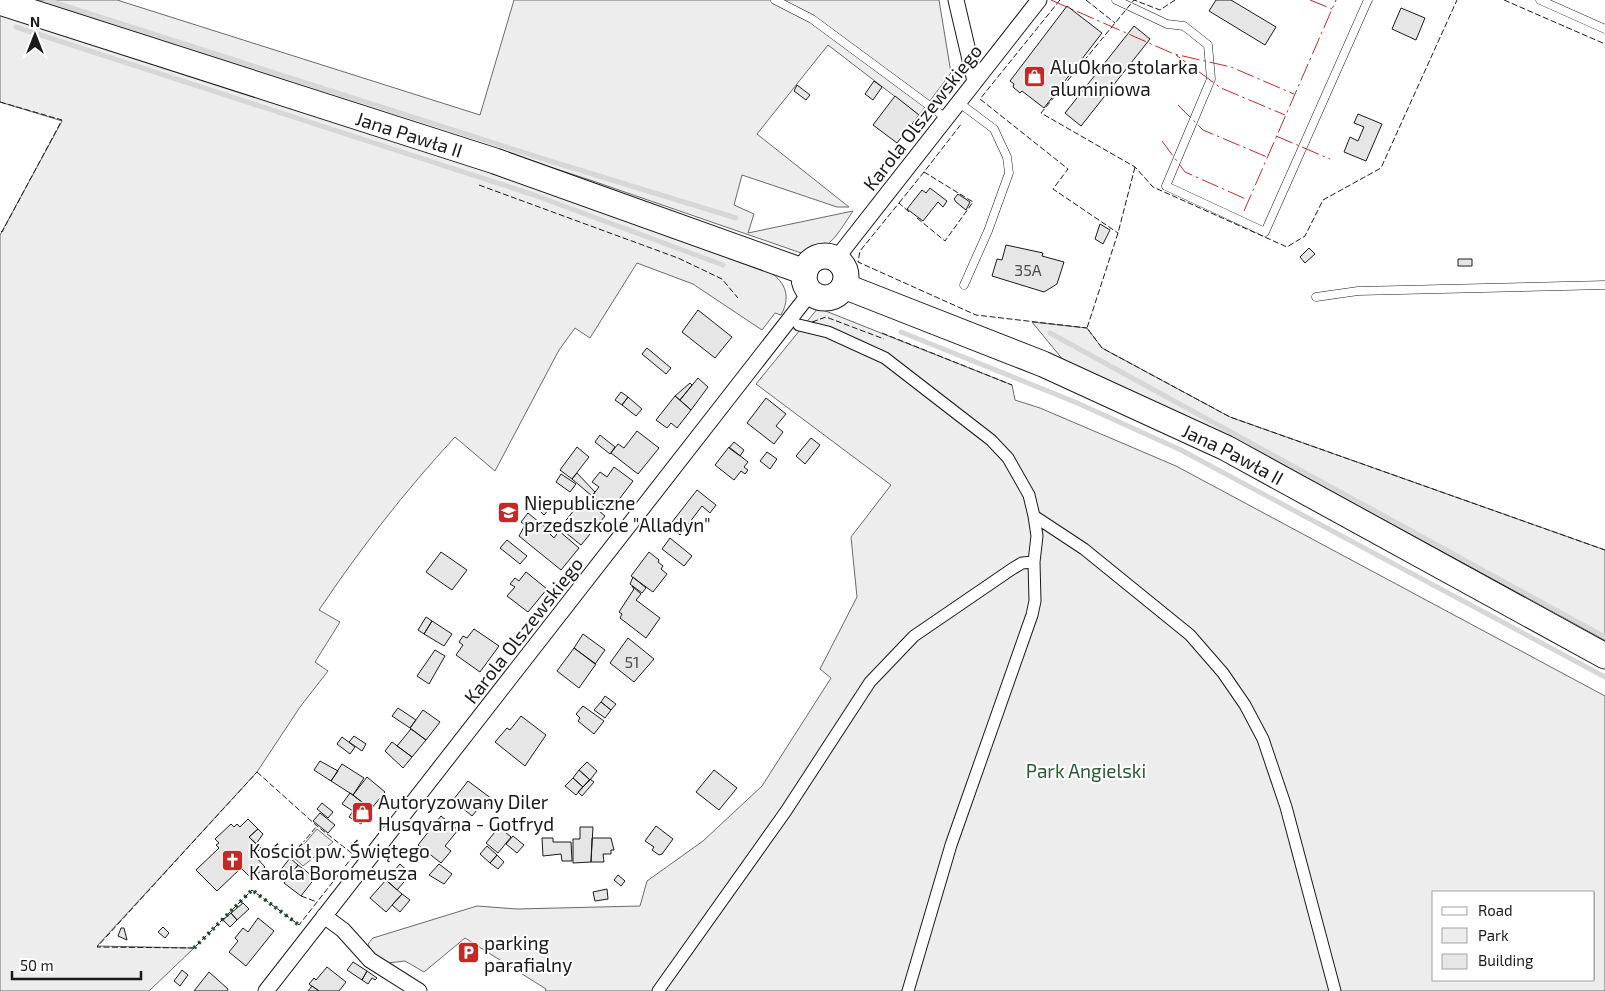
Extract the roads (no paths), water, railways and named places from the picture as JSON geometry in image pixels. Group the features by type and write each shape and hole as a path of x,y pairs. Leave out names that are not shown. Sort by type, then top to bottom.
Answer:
{"main road":[{"name":"Jana Pawła II","path":"3,3 495,161 808,282"},
{"path":"829,257 836,260 844,269 844,286 837,295 826,298 808,282 814,260 829,257"},
{"name":"Jana Pawła II","path":"844,286 1034,360 1226,448 1605,656"}],"street":[{"path":"956,0 975,81"},
{"name":"Karola Olszewskiego","path":"836,260 1039,0"},
{"name":"Karola Olszewskiego","path":"266,991 318,920 808,282"},
{"path":"799,325 828,332 885,358 991,440 1008,458 1019,476 1029,495 1034,516 1036,536 1034,562 1036,601 951,845 908,991"},
{"path":"1034,516 1084,549 1190,635 1224,673 1245,705 1263,739 1286,807 1335,991"},
{"path":"658,991 786,811 870,682 890,658 914,636 1012,569 1022,563 1034,562"},
{"path":"318,920 343,930 370,960 419,991"}],"lane":[{"path":"775,0 812,19 946,118"},
{"path":"1116,0 1167,24 1184,26 1208,46 1211,79 1166,186 1265,232 1368,0"},
{"path":"1540,0 1605,29"},
{"path":"1557,0 1561,10"},
{"path":"958,102 994,129 1007,157 1009,174 988,231 964,285"},
{"path":"1316,297 1358,291 1605,284"}],"waterway":[{"path":"47,0 550,161 736,218"},
{"path":"16,27 534,195 723,265"},
{"path":"901,332 1075,402 1181,450 1605,677"},
{"path":"1050,333 1605,637"}],"place":[{"name":"AluOkno stolarka aluminiowa","path":"1034,77"},
{"name":"Niepubliczne przedszkole \"Alladyn\"","path":"508,513"},
{"name":"Autoryzowany Diler Husqvarna - Gotfryd","path":"362,812"},
{"name":"Kościół pw. Świętego Karola Boromeusza","path":"233,861"},
{"name":"parking parafialny","path":"468,953"}],"park label":[{"name":"Park Angielski","path":"1086,770"}]}
